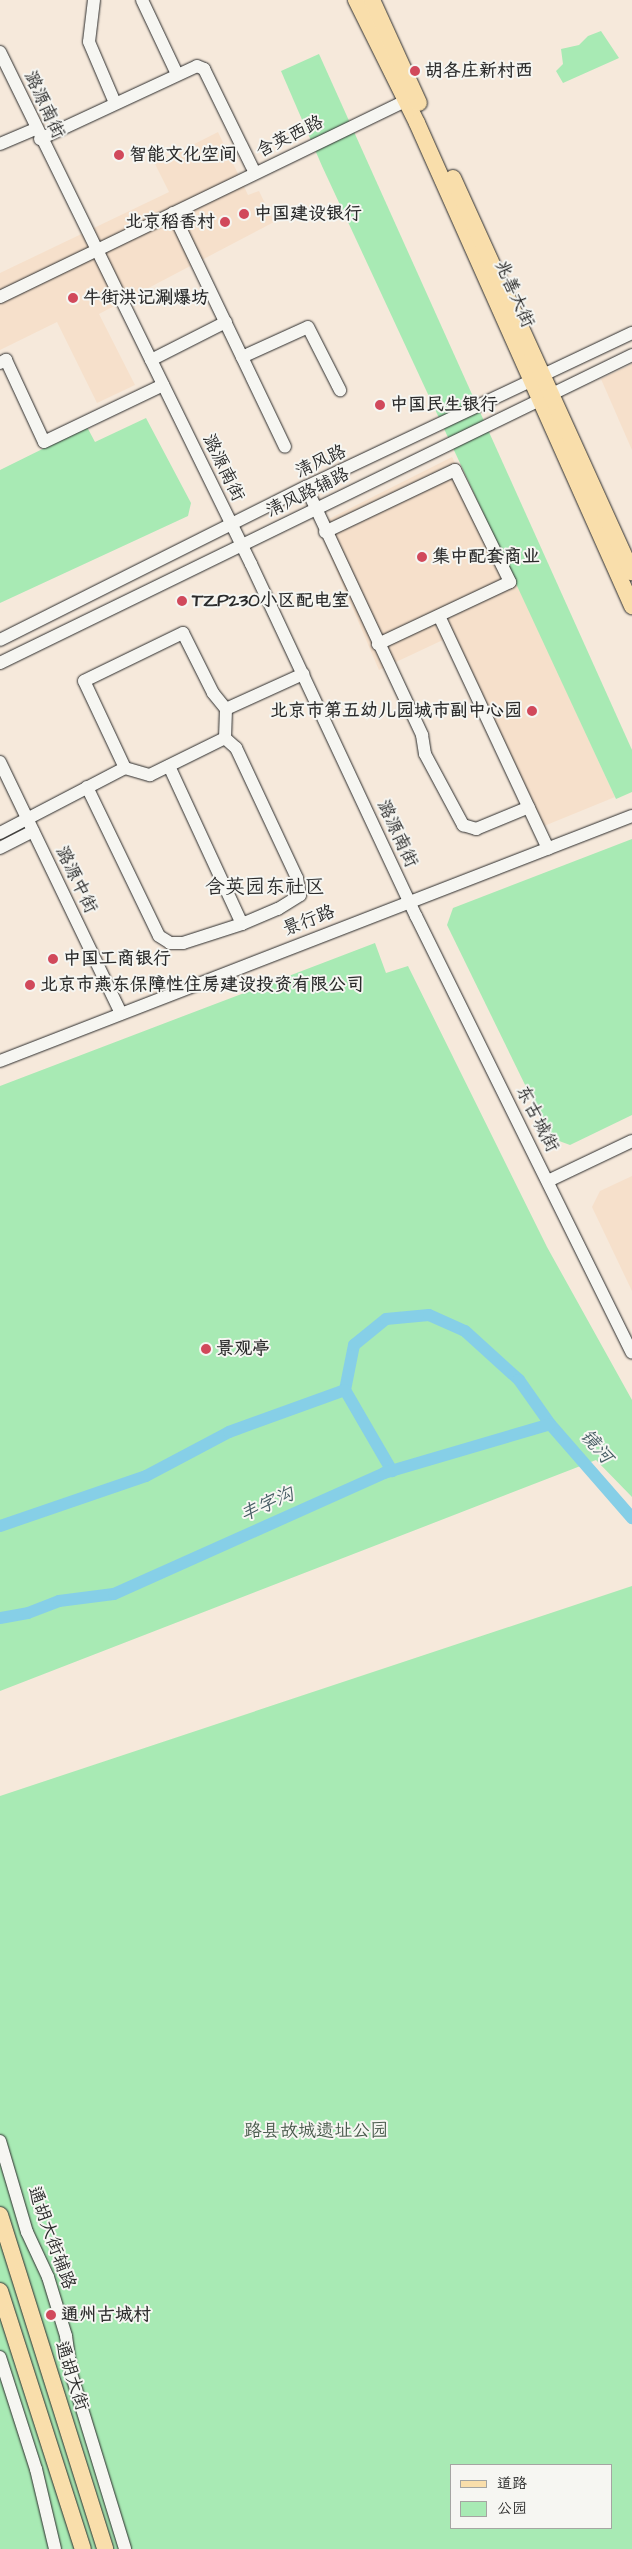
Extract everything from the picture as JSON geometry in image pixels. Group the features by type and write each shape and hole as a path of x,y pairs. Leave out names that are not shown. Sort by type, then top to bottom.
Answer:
{"main road":[{"name":"兆善大街","path":"356,0 539,379"},
{"name":"兆善大街","path":"372,0 547,397 632,606"},
{"name":"兆善大街","path":"547,397 632,572"},
{"name":"通胡大街","path":"0,2215 105,2549"},
{"path":"0,2291 83,2549"}],"street":[{"path":"94,0 89,42 115,103"},
{"path":"142,0 177,74"},
{"name":"潞源南街","path":"0,52 38,134 97,249 241,545 410,902"},
{"path":"0,144 38,134 115,103 197,66 204,69 255,173"},
{"name":"含英西路","path":"0,297 406,101"},
{"path":"173,213 285,447"},
{"path":"151,360 226,322"},
{"path":"242,357 308,327 340,390"},
{"name":"清风路","path":"0,640 306,487 539,379 632,333"},
{"name":"清风路辅路","path":"0,663 632,355"},
{"path":"0,363 6,360 44,442 163,385"},
{"path":"326,532 454,470 510,582 378,644"},
{"path":"306,487 422,735 425,754 463,825 476,828 529,807"},
{"path":"439,616 548,849"},
{"path":"87,787 159,936 170,943 183,943 242,924 278,909 300,895 297,878 236,748 225,738 226,709 213,693 183,633 84,681 125,768"},
{"path":"226,709 303,674"},
{"path":"0,833 125,768 150,775 225,738"},
{"name":"潞源中街","path":"0,762 121,1013"},
{"path":"169,766 242,924"},
{"name":"景行路","path":"0,1061 632,816"},
{"path":"0,848 33,831"},
{"name":"东古城街","path":"410,902 632,1353"},
{"path":"548,1181 632,1141"},
{"name":"通胡大街辅路","path":"0,2141 27,2232 48,2277 64,2328 71,2373 124,2549"},
{"path":"0,2357 36,2469 56,2549"}],"shaded area":[{"path":"218,132 248,195 259,191 274,222 99,314 135,385 97,403 57,322 0,350 0,273 169,192 155,164"},
{"path":"632,364 632,450 601,379"},
{"path":"452,457 525,601 615,797 544,826 445,639 379,670 317,525"},
{"path":"632,1176 632,1291 592,1207 600,1191"}],"green space":[{"path":"601,31 619,58 563,83 556,71 563,64 561,49 579,45 588,36"},
{"path":"319,54 632,750 632,792 616,799 322,166 281,71"},
{"path":"146,418 191,503 188,516 0,603 0,470 87,427 95,442"},
{"path":"632,839 632,1115 570,1145 551,1138 447,925 453,908"},
{"path":"375,943 386,973 408,966 547,1247 632,1400 632,1497 596,1460 0,1691 0,1086"},
{"name":"路县故城遗址公园","path":"632,1586 632,2549 0,2549 0,1796"}],"waterway":[{"name":"镜河","path":"345,1390 354,1345 386,1319 429,1315 465,1331 519,1380 550,1424 632,1518"},
{"path":"0,1526 146,1476 229,1432 345,1390 392,1471"},
{"name":"丰字沟","path":"0,1618 28,1613 59,1601 114,1594 384,1473 550,1424"}],"place":[{"name":"胡各庄新村西","path":"415,71"},
{"name":"智能文化空间","path":"119,155"},
{"name":"中国建设银行","path":"244,214"},
{"name":"北京稻香村","path":"225,222"},
{"name":"牛街洪记涮爆坊","path":"73,298"},
{"name":"中国民生银行","path":"380,405"},
{"name":"集中配套商业","path":"422,557"},
{"name":"TZP230小区配电室","path":"182,601"},
{"name":"北京市第五幼儿园城市副中心园","path":"532,711"},
{"name":"中国工商银行","path":"53,959"},
{"name":"北京市燕东保障性住房建设投资有限公司","path":"30,985"},
{"name":"景观亭","path":"206,1349"},
{"name":"通州古城村","path":"51,2315"}],"district":[{"name":"含英园东社区","path":"265,887"}]}
